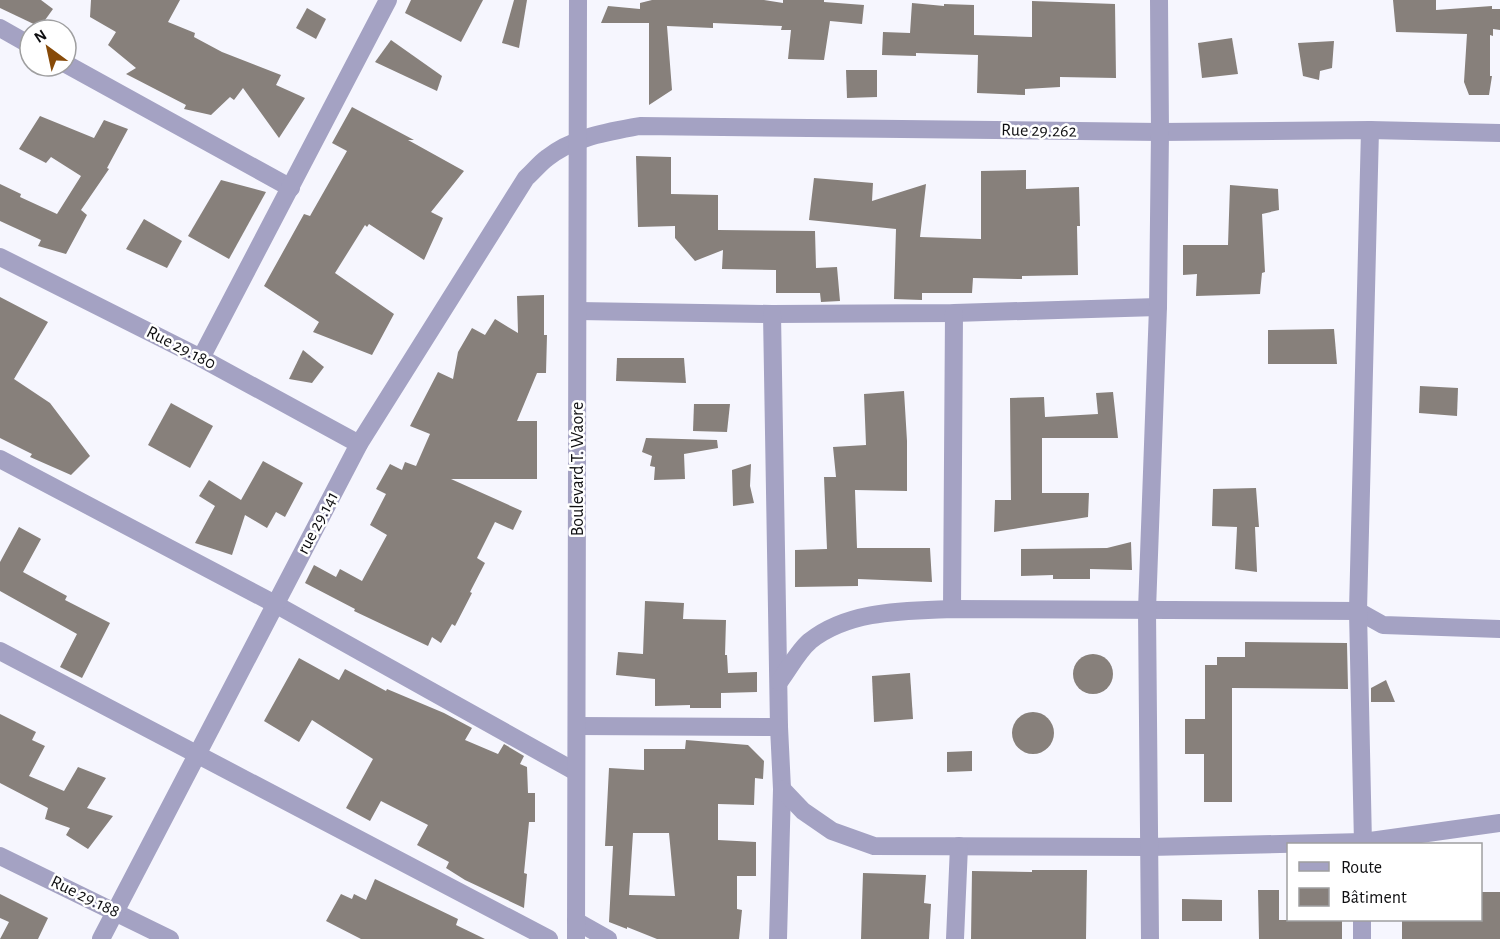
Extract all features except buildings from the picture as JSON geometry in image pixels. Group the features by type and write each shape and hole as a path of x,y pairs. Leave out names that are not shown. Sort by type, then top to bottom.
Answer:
{"street":[{"name":"Boulevard T. Waore","path":"576,930 578,0"},
{"path":"1150,939 1147,610 1158,308 1159,0"},
{"path":"201,358 291,188 382,2"},
{"path":"0,28 18,38"},
{"path":"78,71 291,188"},
{"name":"Rue 29.262","path":"579,140 640,126 1160,132 1370,130 1500,133"},
{"path":"1370,130 1358,611 1363,843 1500,823"},
{"name":"rue 29.141","path":"101,939 359,444 526,178 548,157 579,140"},
{"name":"Rue 29.180","path":"0,257 201,358 359,444"},
{"path":"578,311 772,314 954,313 1158,308"},
{"path":"952,609 954,313"},
{"path":"772,314 778,727 782,789 778,939"},
{"path":"0,459 275,604 576,772"},
{"path":"779,681 809,642 839,625 887,611 952,609 1358,611 1383,625 1500,629"},
{"path":"0,651 549,939"},
{"path":"576,726 778,727"},
{"path":"782,789 803,811 832,831 874,846 1149,847 1287,844"},
{"path":"955,939 960,846"},
{"name":"Rue 29.188","path":"0,856 170,939"},
{"path":"1362,921 1362,939"},
{"path":"576,930 608,939"}]}
